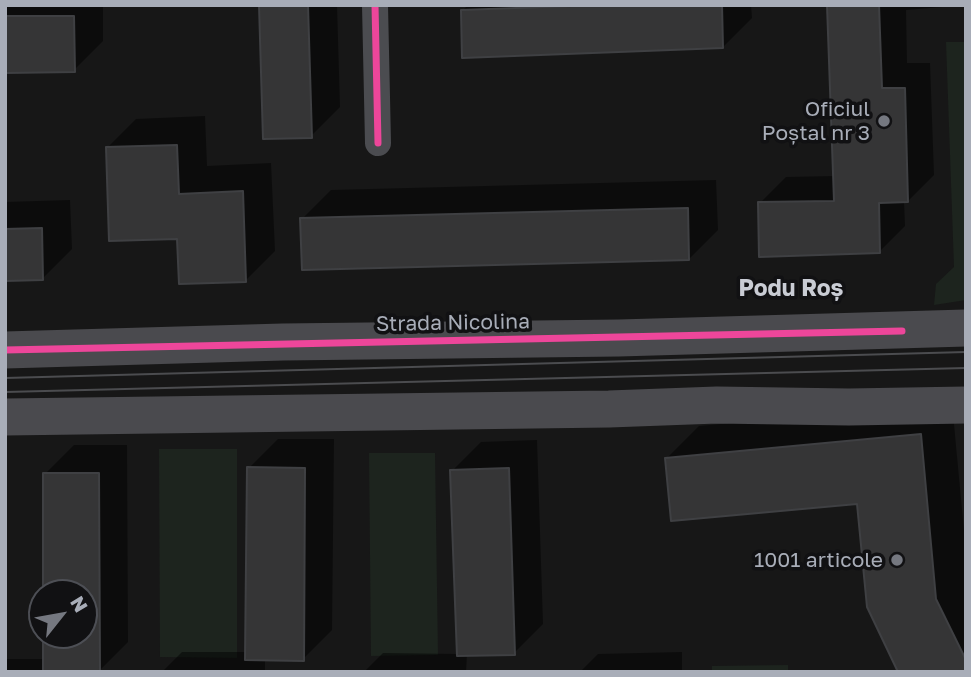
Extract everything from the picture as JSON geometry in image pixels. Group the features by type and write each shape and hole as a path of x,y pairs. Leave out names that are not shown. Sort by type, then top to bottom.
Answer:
{"main road":[{"name":"Strada Nicolina","path":"5,350 966,328"},
{"path":"5,417 609,409 717,405 966,405"}],"street":[{"path":"375,5 378,143"}],"shaded area":[{"path":"946,42 966,42 966,300 934,305 936,284 954,267"},
{"path":"159,449 237,449 237,658 160,657"},
{"path":"369,453 435,453 438,655 371,656"},
{"path":"788,665 788,672 712,672 712,666"}],"building":[{"path":"259,5 308,5 312,138 263,139"},
{"path":"598,5 722,5 723,48 462,58 461,10"},
{"path":"827,5 879,5 882,88 905,88 908,202 879,203 880,253 759,257 758,202 834,201"},
{"path":"5,16 74,16 75,72 5,73"},
{"path":"177,145 179,194 243,191 246,282 179,284 177,239 109,241 106,147"},
{"path":"688,208 689,260 302,270 300,218"},
{"path":"42,228 43,280 5,281 5,229"},
{"name":"1001 articole","path":"921,434 936,599 966,660 966,672 898,672 867,607 857,504 671,521 665,458"},
{"path":"247,467 305,468 304,661 245,660"},
{"path":"509,468 515,655 457,656 450,470"},
{"path":"43,473 99,473 100,672 43,672 43,649 98,649 98,579 43,579"}],"tram line":[{"path":"5,378 966,352"},
{"path":"5,392 966,368"}],"cycle path":[{"path":"375,5 378,143"},
{"path":"5,350 902,331"}],"place":[{"name":"Oficiul Poștal nr 3","path":"884,121"},
{"name":"1001 articole","path":"897,560"}],"district":[{"name":"Podu Roș","path":"791,289"}]}
